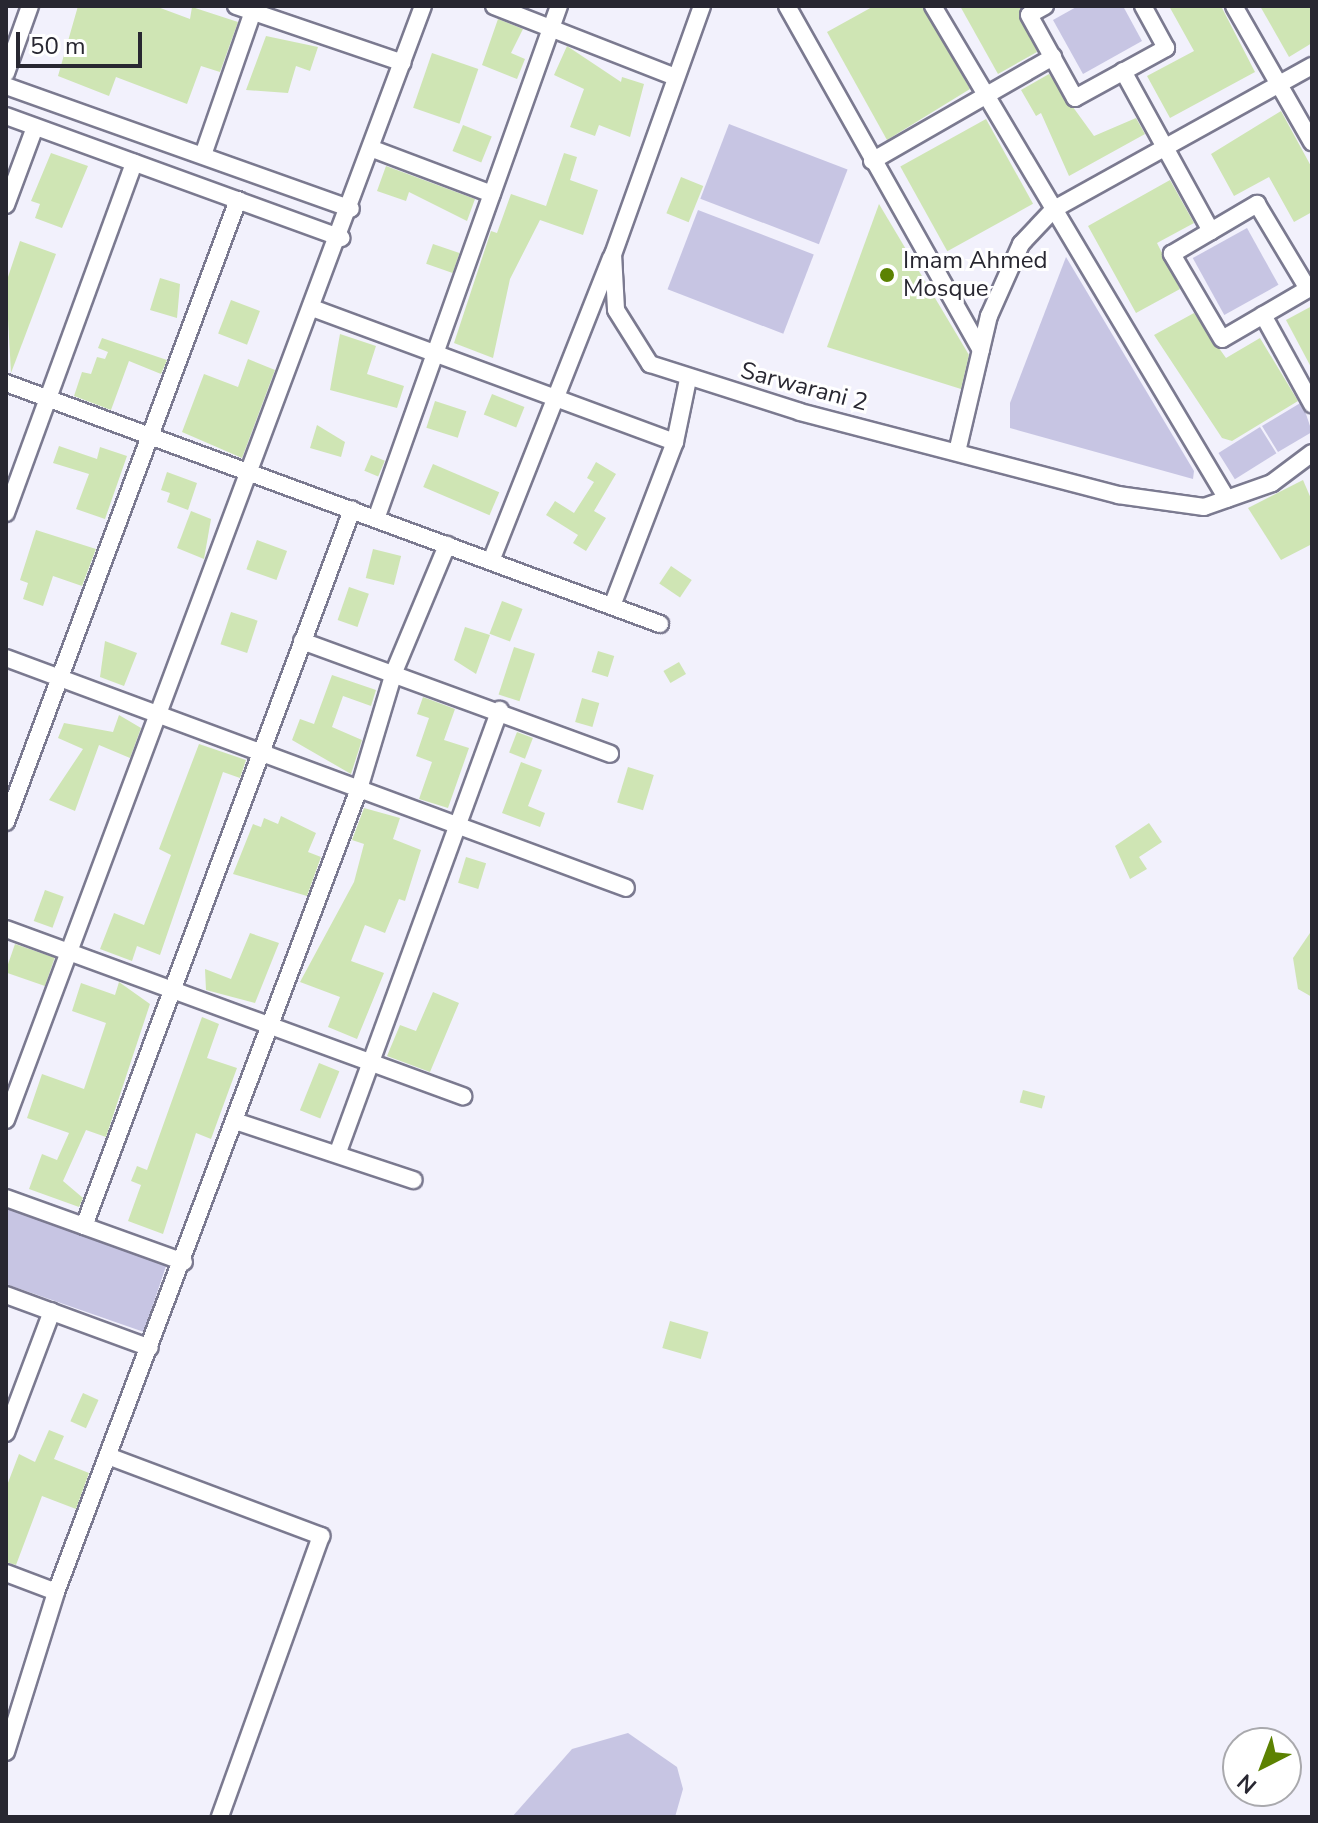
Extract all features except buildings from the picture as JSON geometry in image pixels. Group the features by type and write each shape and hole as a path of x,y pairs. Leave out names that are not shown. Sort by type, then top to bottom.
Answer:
{"street":[{"path":"6,73 30,6"},
{"path":"236,6 254,9 403,63"},
{"path":"6,1120 315,309 423,6"},
{"path":"494,6 673,76"},
{"path":"376,519 559,6"},
{"name":"Sarwarani 2","path":"702,6 673,76 613,254 616,310 636,351 688,379 1118,495 1204,507 1272,483 1312,453"},
{"path":"787,6 981,350"},
{"path":"933,6 1227,499"},
{"path":"1045,6 1029,15 1075,98 1166,48 1143,6"},
{"path":"1234,6 1312,142"},
{"path":"203,155 254,9"},
{"path":"872,161 1053,57"},
{"path":"957,452 981,350 1021,244 1054,209 1312,66"},
{"path":"1123,71 1211,231"},
{"path":"6,86 351,209"},
{"path":"6,116 341,238"},
{"path":"6,205 35,127"},
{"path":"373,149 492,194"},
{"path":"6,513 134,163"},
{"path":"6,822 238,200"},
{"path":"1257,204 1308,289 1222,339 1172,254 1211,231 1257,204"},
{"path":"491,561 551,396 613,254"},
{"path":"315,309 675,442"},
{"path":"1263,315 1312,404"},
{"path":"612,606 675,442 688,379"},
{"path":"6,383 660,624"},
{"path":"84,1226 169,989 352,510"},
{"path":"6,1752 56,1592 184,1262 269,1025 359,789 394,672 447,545"},
{"path":"302,641 500,710 610,754"},
{"path":"6,658 626,888"},
{"path":"338,1152 455,825 500,710"},
{"path":"6,929 463,1096"},
{"path":"235,1121 338,1152 413,1180"},
{"path":"6,1198 184,1262"},
{"path":"6,1295 150,1348"},
{"path":"6,1433 52,1311"},
{"path":"108,1456 321,1536 220,1817"},
{"path":"6,1573 56,1592"}],"shaded area":[{"path":"1078,6 1123,6 1142,41 1083,74 1053,20"},
{"path":"729,124 848,170 819,244 700,199"},
{"path":"698,210 814,254 783,334 668,289"},
{"path":"1247,228 1279,285 1224,315 1193,258"},
{"path":"1066,257 1194,471 1193,479 1010,428 1010,403"},
{"path":"1302,402 1312,432 1278,452 1262,426"},
{"path":"1260,427 1276,453 1235,479 1218,453"},
{"path":"6,1207 166,1266 144,1332 6,1284"},
{"path":"628,1733 677,1767 683,1789 675,1817 512,1817 572,1749"}],"place":[{"name":"Imam Ahmed Mosque","path":"887,275"}]}
